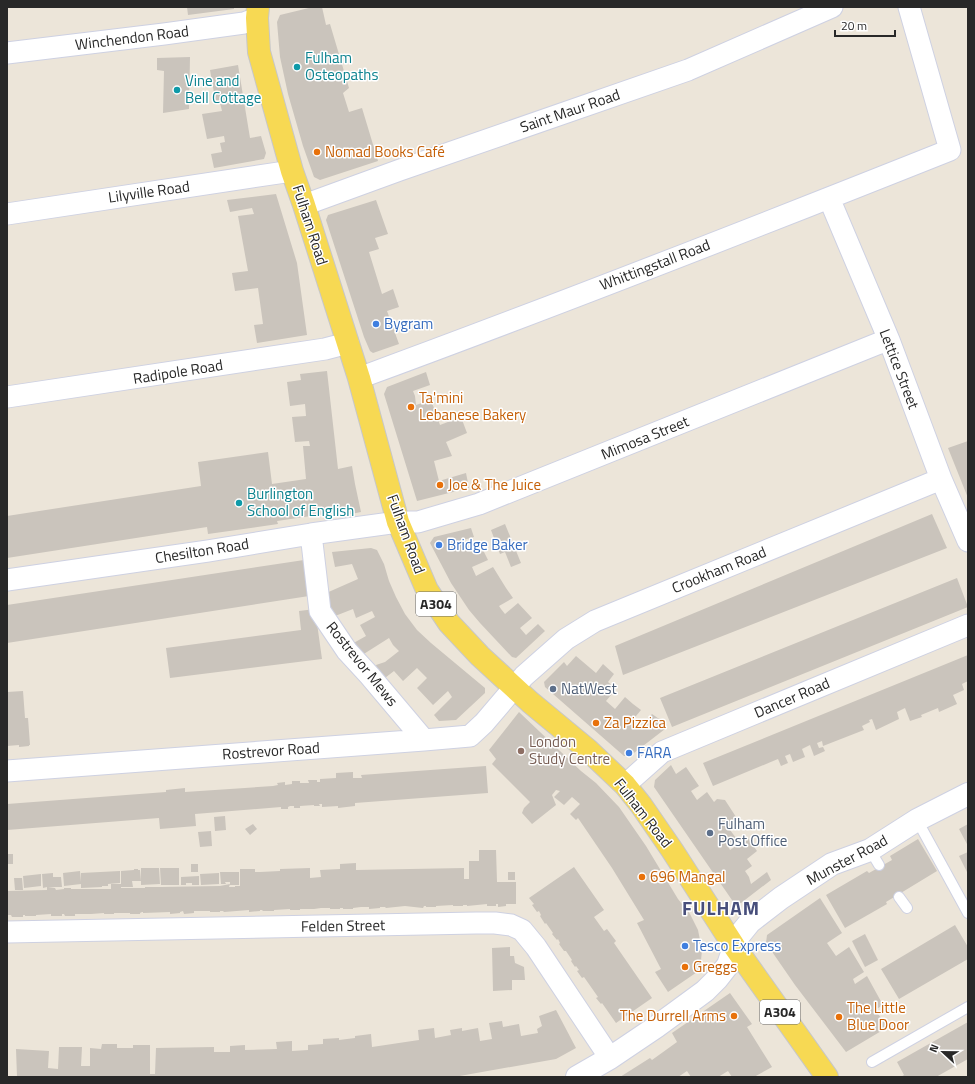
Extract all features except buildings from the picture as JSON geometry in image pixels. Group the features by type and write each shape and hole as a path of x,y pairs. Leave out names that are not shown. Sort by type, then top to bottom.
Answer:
{"main road":[{"name":"Fulham Road","path":"257,13 259,52 292,171 304,204 359,378 398,522 427,590 449,623 480,656 588,750 625,785 672,850 734,946 827,1077"}],"street":[{"name":"Saint Maur Road","path":"304,204 688,70 832,7"},
{"name":"Whittingstall Road","path":"359,378 462,340 950,150 909,7"},
{"name":"Winchendon Road","path":"7,53 244,23 257,13"},
{"name":"Lilyville Road","path":"7,214 292,171"},
{"name":"Lettice Street","path":"829,198 889,340 941,479 968,541"},
{"name":"Mimosa Street","path":"398,522 418,522 479,504 889,340"},
{"name":"Radipole Road","path":"7,397 318,350 348,343"},
{"name":"Crookham Road","path":"515,688 524,676 566,639 595,621 941,479"},
{"name":"Chesilton Road","path":"7,580 398,522"},
{"name":"Rostrevor Mews","path":"310,534 320,611 347,651 424,740"},
{"name":"Dancer Road","path":"625,785 662,752 968,625"},
{"name":"Rostrevor Road","path":"7,771 470,736 484,723 515,688"},
{"name":"Munster Road","path":"577,1077 610,1058 705,991 728,965 737,938 750,922 781,898 832,864 874,857 917,820 968,794"},
{"name":"Felden Street","path":"7,932 468,923 495,923 511,925 522,930 536,948 610,1058"}],"lane":[{"path":"917,820 968,913"},
{"path":"899,897 907,908"},
{"path":"872,1062 968,1007"}],"place":[{"name":"Fulham Osteopaths","path":"297,67"},
{"name":"Vine and Bell Cottage","path":"177,90"},
{"name":"Nomad Books Café","path":"317,152"},
{"name":"Bygram","path":"376,324"},
{"name":"Ta'mini Lebanese Bakery","path":"411,407"},
{"name":"Joe & The Juice","path":"440,485"},
{"name":"Burlington School of English","path":"239,503"},
{"name":"Bridge Baker","path":"439,545"},
{"name":"NatWest","path":"553,689"},
{"name":"Za Pizzica","path":"596,723"},
{"name":"London Study Centre","path":"521,751"},
{"name":"FARA","path":"629,753"},
{"name":"Fulham Post Office","path":"710,833"},
{"name":"696 Mangal","path":"642,877"},
{"name":"Tesco Express","path":"685,946"},
{"name":"Greggs","path":"685,967"},
{"name":"The Durrell Arms","path":"734,1016"},
{"name":"The Little Blue Door","path":"839,1017"}],"district":[{"name":"FULHAM","path":"721,908"}]}
